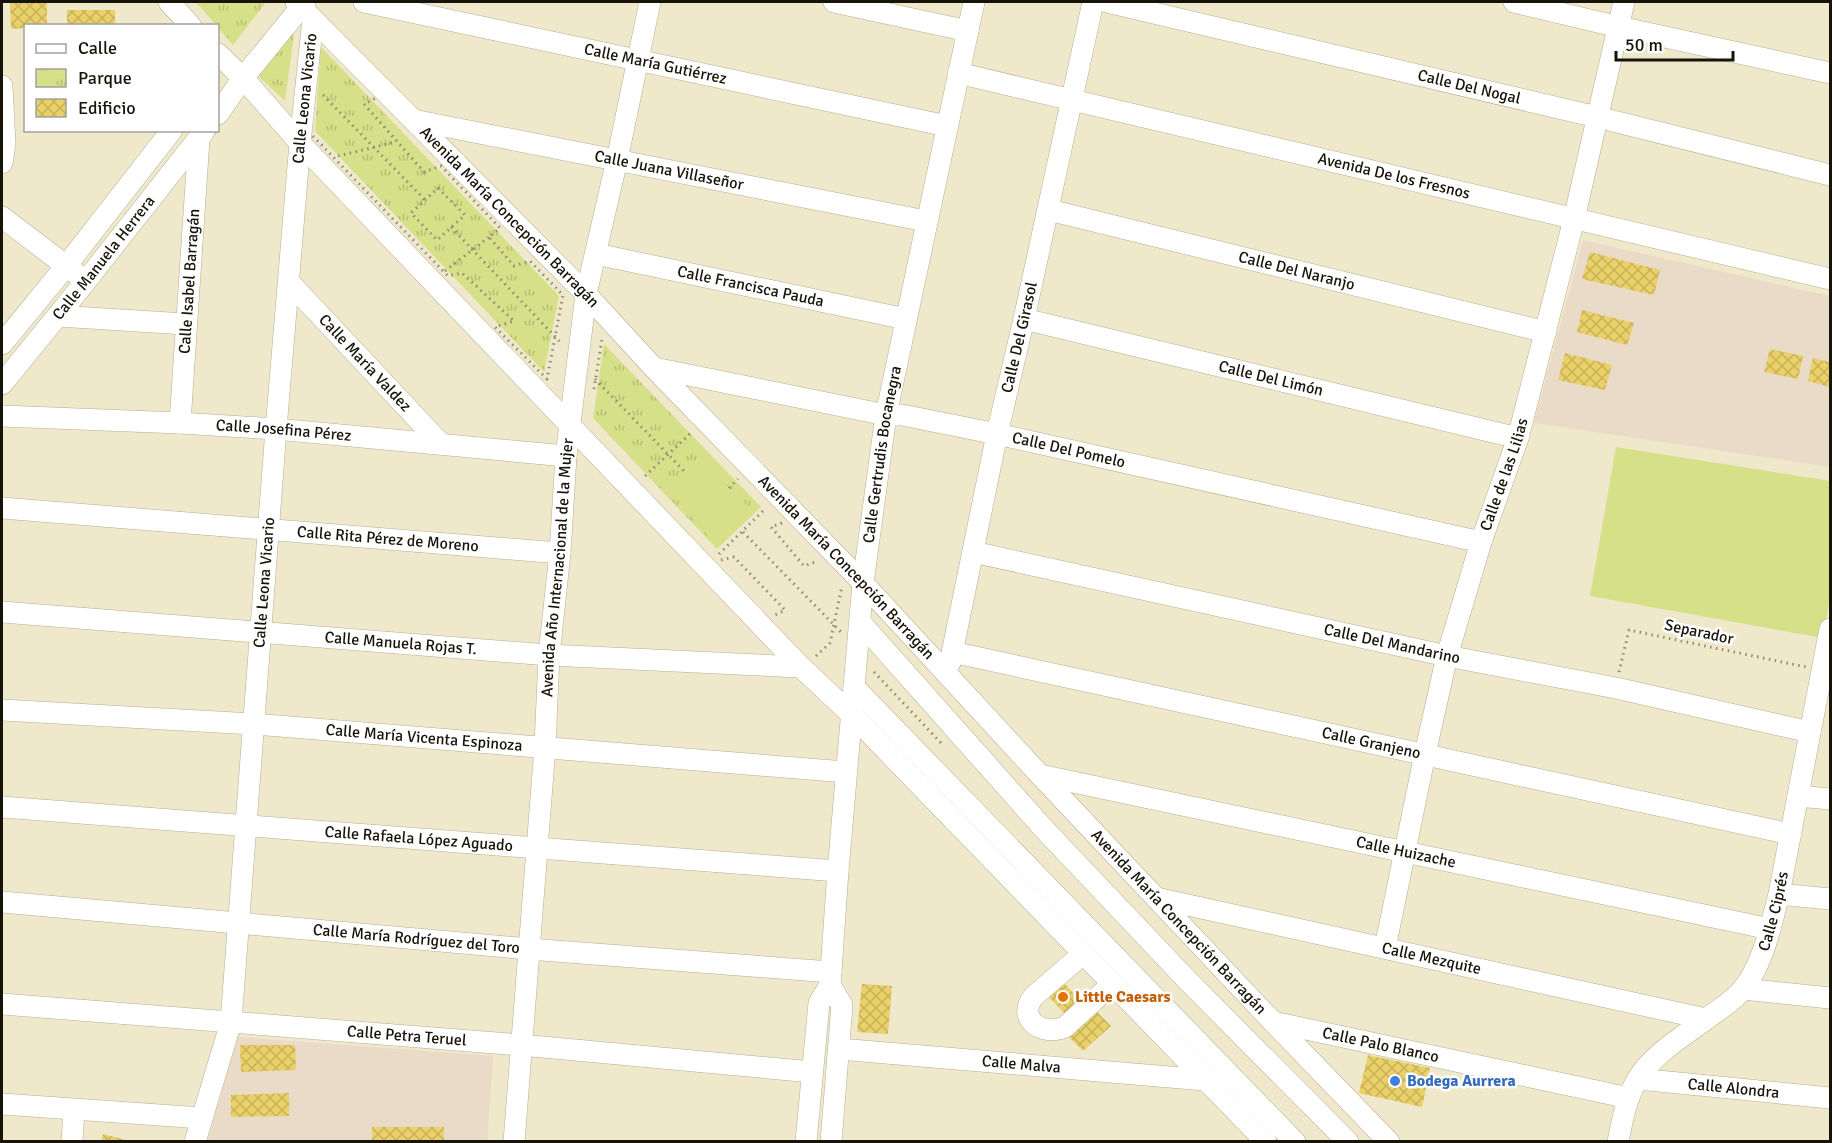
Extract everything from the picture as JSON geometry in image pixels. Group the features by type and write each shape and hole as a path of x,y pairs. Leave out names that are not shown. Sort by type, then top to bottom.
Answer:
{"street":[{"path":"169,2 189,24"},
{"name":"Calle María Gutiérrez","path":"364,2 947,126"},
{"name":"Avenida Año Internacional de la Mujer","path":"514,1142 545,747 549,655 560,553 566,456 586,294 650,2"},
{"path":"834,2 968,31"},
{"name":"Calle Gertrudis Bocanegra","path":"806,1142 819,1003 831,979 863,583 886,415 974,2"},
{"name":"Calle Del Girasol","path":"948,674 997,434 1049,210 1093,2"},
{"name":"Calle Del Nogal","path":"1107,2 1597,117 1830,175"},
{"path":"1514,2 1830,73"},
{"name":"Calle de las Lilias","path":"1385,948 1447,656 1481,542 1518,438 1574,219 1624,2"},
{"path":"219,113 243,78 304,7"},
{"name":"Calle Leona Vicario","path":"195,1142 231,1022 300,143 311,83 304,7"},
{"name":"Avenida María Concepción Barragán","path":"304,7 586,294 654,368 863,583 1273,1023 1389,1142"},
{"path":"220,64 243,78 300,143 570,426 809,662 852,715 1266,1142"},
{"name":"Avenida De los Fresnos","path":"958,73 1830,279"},
{"path":"2,86 5,144 2,163"},
{"name":"Calle Juana Villaseñor","path":"413,120 926,221"},
{"name":"Calle Manuela Herrera","path":"2,344 170,132"},
{"name":"Calle Manuela Herrera","path":"2,384 202,135"},
{"name":"Calle Isabel Barragán","path":"180,423 185,324 202,135"},
{"name":"Calle Del Naranjo","path":"1049,210 1546,332"},
{"path":"2,217 86,281"},
{"name":"Calle Francisca Pauda","path":"596,254 906,319"},
{"name":"Calle María Valdez","path":"289,282 441,444"},
{"path":"58,316 185,324"},
{"name":"Calle Del Limón","path":"1024,319 1518,438"},
{"name":"Calle Del Pomelo","path":"654,368 886,415 902,415 997,434 1481,542"},
{"name":"Calle Josefina Pérez","path":"2,416 276,429 566,456"},
{"name":"Calle Rita Pérez de Moreno","path":"2,508 560,553"},
{"name":"Calle Del Mandarino","path":"973,552 1447,656 1616,688 1810,732"},
{"name":"Calle Manuela Rojas T.","path":"2,612 549,655 809,662"},
{"name":"Avenida María Concepción Barragán","path":"860,622 1044,829 1189,982 1348,1142"},
{"name":"Calle Ciprés","path":"1618,1142 1629,1098 1638,1079 1659,1056 1743,989 1754,972 1770,929 1779,894 1830,632"},
{"name":"Calle Granjeno","path":"952,652 1790,834"},
{"path":"854,687 1295,1142"},
{"name":"Calle María Vicenta Espinoza","path":"2,710 254,724 846,772"},
{"name":"Calle Huizache","path":"1040,775 1770,929"},
{"path":"1798,796 1830,799"},
{"name":"Calle Rafaela López Aguado","path":"2,807 838,871"},
{"path":"1779,894 1830,898"},
{"name":"Calle Mezquite","path":"1156,897 1706,1019"},
{"name":"Calle María Rodríguez del Toro","path":"2,903 238,922 831,979"},
{"path":"1083,954 1029,1001 1029,1018 1034,1024 1044,1030 1057,1030 1065,1027 1112,984"},
{"name":"Calle Gertrudis Bocanegra","path":"831,979 842,1005 831,1142"},
{"path":"1743,989 1830,998"},
{"name":"Calle Petra Teruel","path":"2,1004 812,1072"},
{"name":"Calle Palo Blanco","path":"1273,1023 1629,1098"},
{"name":"Calle Malva","path":"839,1049 1205,1080"},
{"name":"Calle Alondra","path":"1638,1079 1830,1098"},
{"path":"2,1104 202,1118"},
{"path":"72,1142 74,1110"}],"path":[{"path":"444,272 500,228 441,166 424,172 364,104 378,97 317,36 311,83 309,132 444,272 448,276 462,273 514,321 495,327 547,379 563,295 530,261 514,266 489,237"},
{"path":"311,83 425,200"},
{"path":"334,158 397,141"},
{"path":"438,188 465,215 451,227 437,240 411,213 438,188"},
{"path":"451,227 686,472"},
{"path":"594,390 603,336 611,345"},
{"path":"643,477 694,431"},
{"path":"729,488 739,478"},
{"path":"767,507 717,556 719,560 734,557 785,610 773,616"},
{"path":"775,515 783,523 771,526 804,566 821,560"},
{"path":"742,531 834,624 881,681"},
{"path":"809,662 830,643 842,585"},
{"name":"Separador","path":"1616,688 1629,630 1822,670"}],"shaded area":[{"path":"1583,240 1830,296 1830,467 1534,423"},
{"path":"238,1037 493,1056 487,1141 207,1142"}],"green space":[{"path":"196,2 266,2 233,45 219,29 219,24 215,24"},
{"path":"295,26 285,101 256,74"},
{"path":"321,47 559,296 544,372 315,131"},
{"path":"604,344 761,507 717,549 593,418"},
{"path":"1616,447 1830,481 1830,597 1823,638 1590,596"},
{"path":"702,459 754,513 715,544 667,488"}],"building":[{"path":"10,2 47,2 47,24 24,24 24,28 11,29"},
{"path":"67,10 115,10 115,24 67,24"},
{"path":"1590,252 1660,270 1654,295 1582,279"},
{"path":"1582,310 1634,323 1627,345 1577,332"},
{"path":"1770,349 1803,356 1798,379 1764,372"},
{"path":"1565,353 1612,365 1605,390 1558,380"},
{"path":"1813,358 1830,362 1830,387 1808,381"},
{"name":"Little Caesars","path":"1059,978 1082,1002 1067,1016 1044,992"},
{"path":"862,984 892,986 888,1034 857,1032"},
{"path":"1096,1011 1111,1026 1083,1051 1068,1036"},
{"path":"240,1045 295,1045 296,1070 241,1072"},
{"name":"Bodega Aurrera","path":"1368,1055 1430,1068 1422,1107 1359,1093"},
{"path":"289,1093 289,1116 231,1117 231,1095"},
{"path":"372,1127 444,1127 444,1142 372,1142"},
{"path":"103,1134 130,1141 130,1142 101,1142"}],"place":[{"name":"Little Caesars","path":"1063,997"},
{"name":"Bodega Aurrera","path":"1395,1081"}]}
